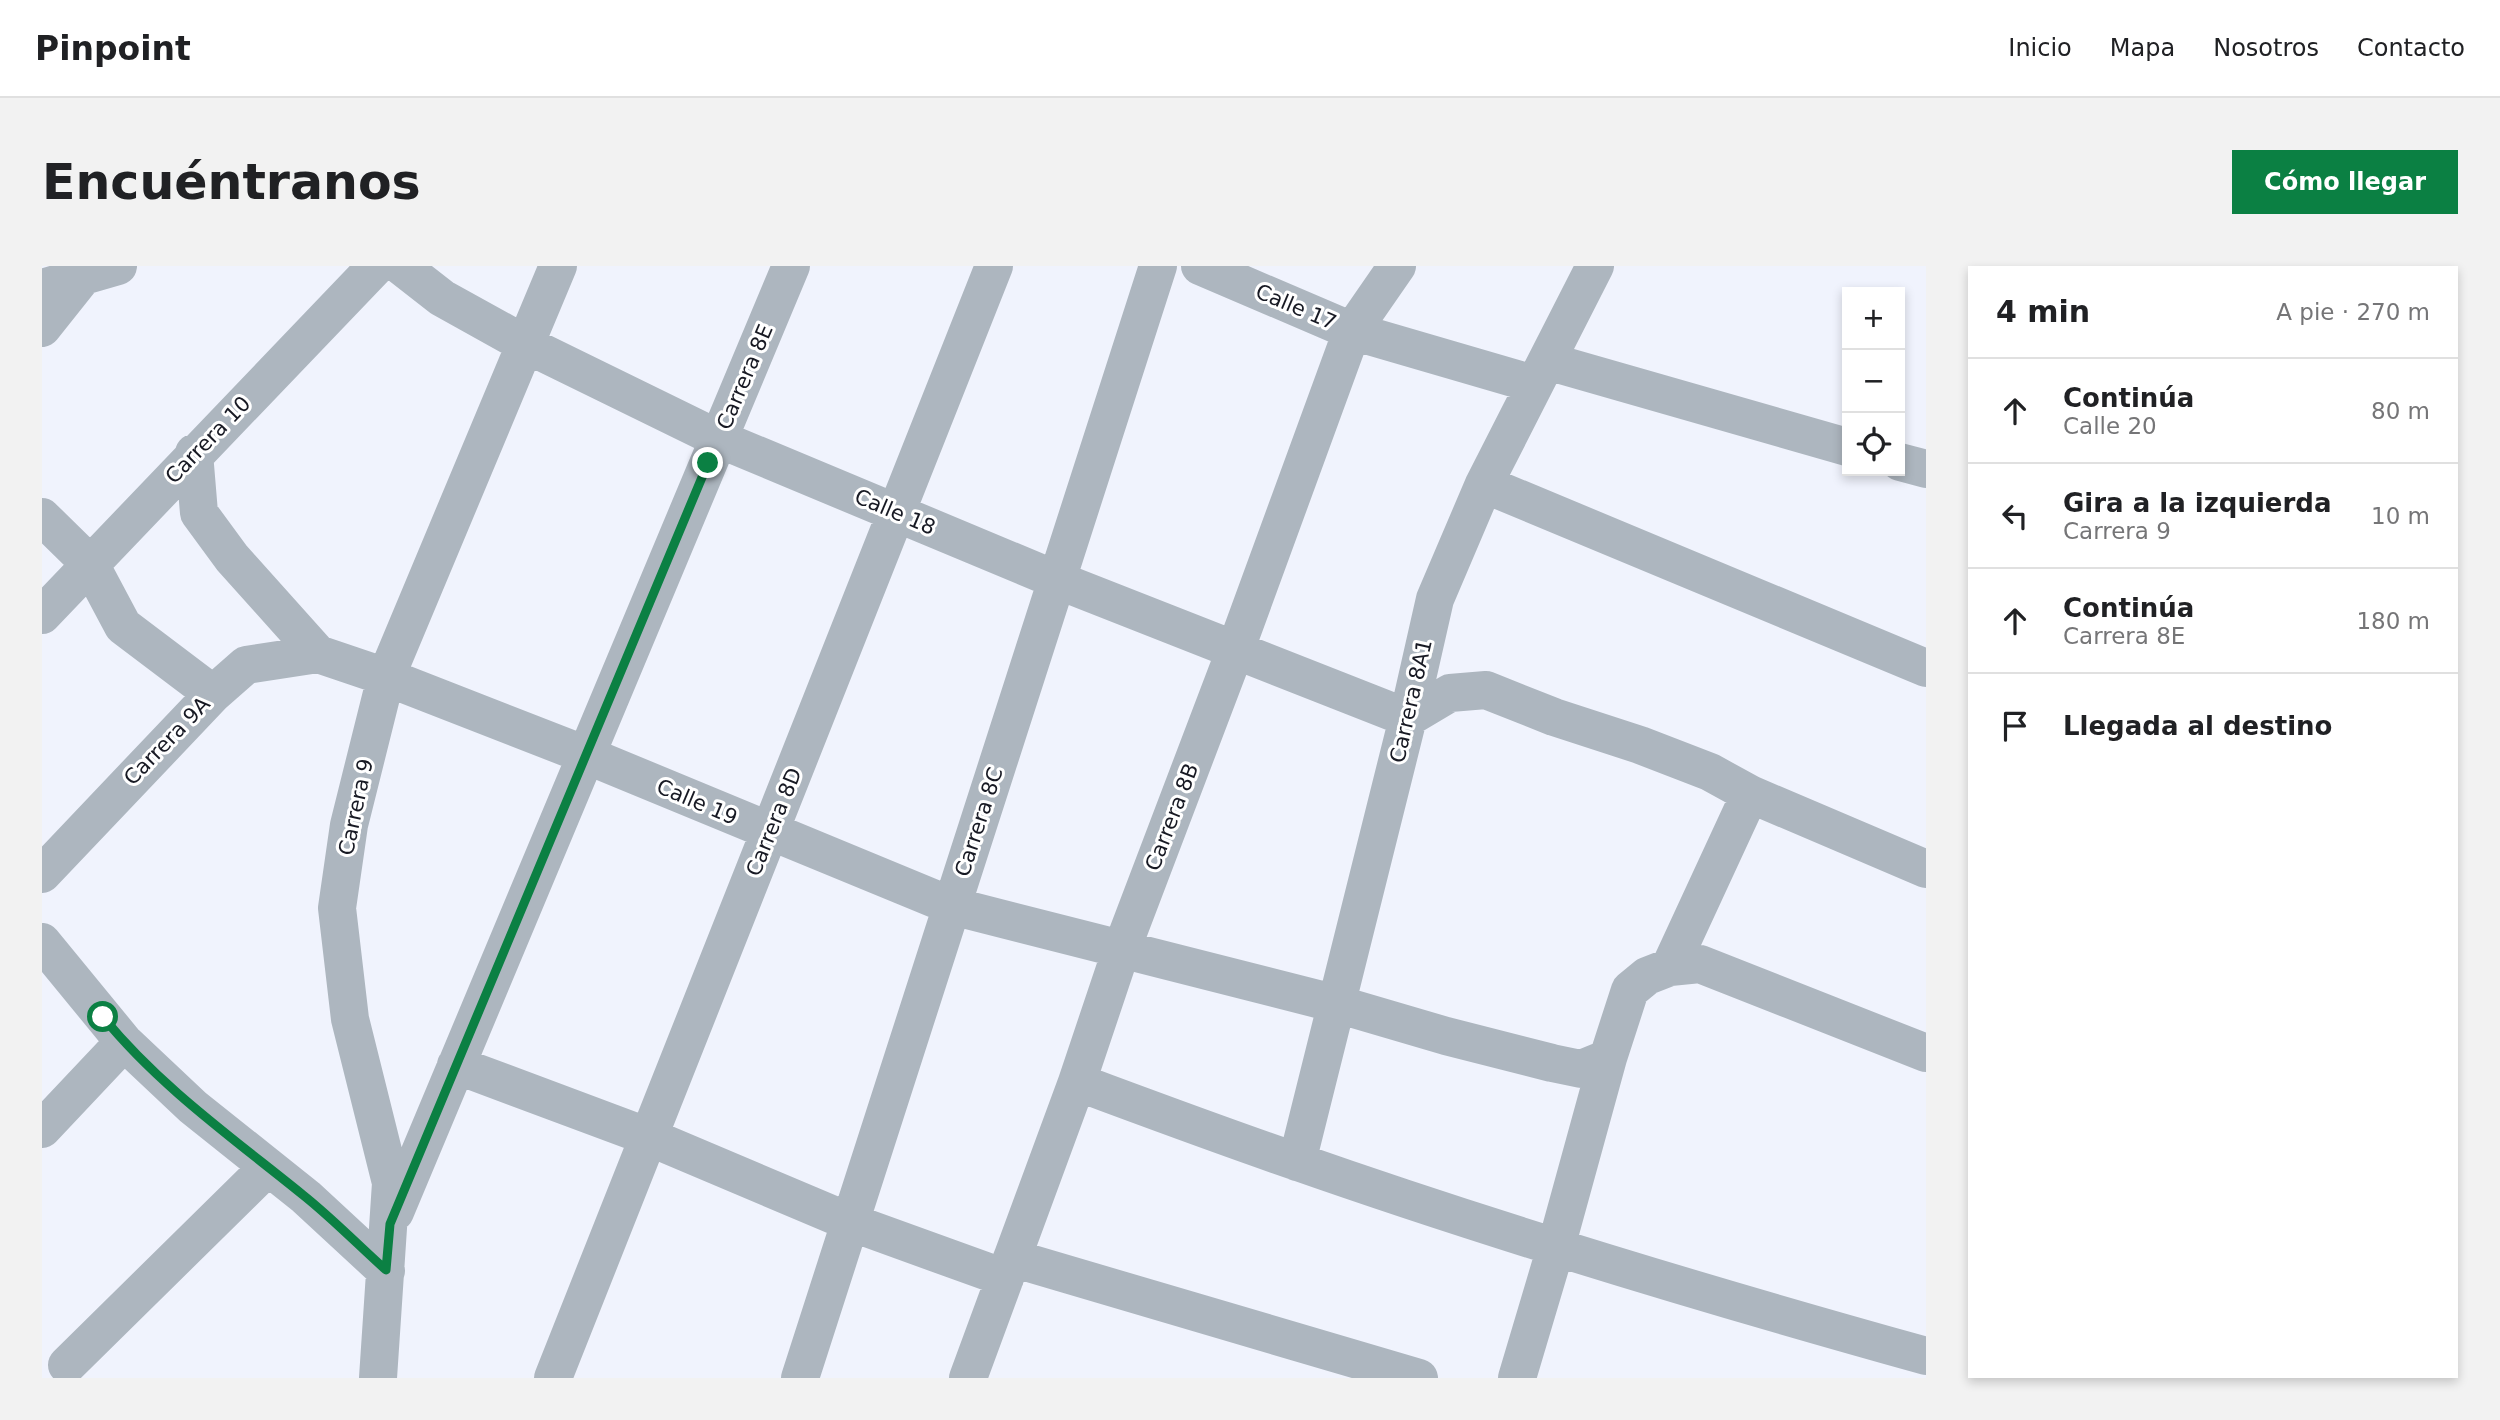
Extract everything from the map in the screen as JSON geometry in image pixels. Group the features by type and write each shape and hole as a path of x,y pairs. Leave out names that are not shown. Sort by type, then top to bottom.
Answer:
{"street":[{"path":"42,288 80,272 118,266"},
{"name":"Carrera 10","path":"42,615 194,453 376,266"},
{"name":"Calle 18","path":"401,266 442,298 525,344 719,439 1056,580 1408,718"},
{"name":"Carrera 9","path":"378,1378 391,1183 350,1019 337,908 349,825 386,677 558,266"},
{"name":"Carrera 8E","path":"390,1224 791,266"},
{"name":"Carrera 8D","path":"553,1378 994,266"},
{"name":"Carrera 8C","path":"800,1378 1158,266"},
{"name":"Calle 17","path":"1200,266 1250,275 1352,331 1541,373 1842,446"},
{"name":"Carrera 8B","path":"968,1378 1077,1082 1121,951 1352,331 1397,266"},
{"name":"Carrera 8A1","path":"1297,1162 1408,718 1435,599 1484,484 1595,266"},
{"path":"42,328 80,272"},
{"path":"194,453 199,513 232,558 318,654"},
{"path":"1905,464 1926,470"},
{"path":"1484,484 1926,668"},
{"path":"42,517 90,564 123,626 213,694"},
{"name":"Calle 19","path":"318,654 386,677 586,755 769,833 952,906 1581,1069 1608,1058"},
{"name":"Carrera 9A","path":"42,874 213,694 246,664 318,654"},
{"path":"1408,718 1450,693 1486,690 1554,718 1640,745 1710,772 1750,794 1926,869"},
{"path":"1670,967 1750,794"},
{"path":"42,943 124,1042 193,1107 306,1197 386,1270"},
{"path":"1517,1378 1608,1058 1630,990 1647,976 1670,967 1700,964 1926,1053"},
{"path":"42,1129 124,1042"},
{"path":"456,1065 649,1137 850,1222 1008,1268 1419,1378"},
{"path":"1077,1082 1297,1162 1556,1247 1764,1311 1926,1356"},
{"path":"63,1364 268,1167"}],"route":[{"path":"103,1017 118,1036 193,1107 306,1197 386,1270 390,1224 708,463"}]}
